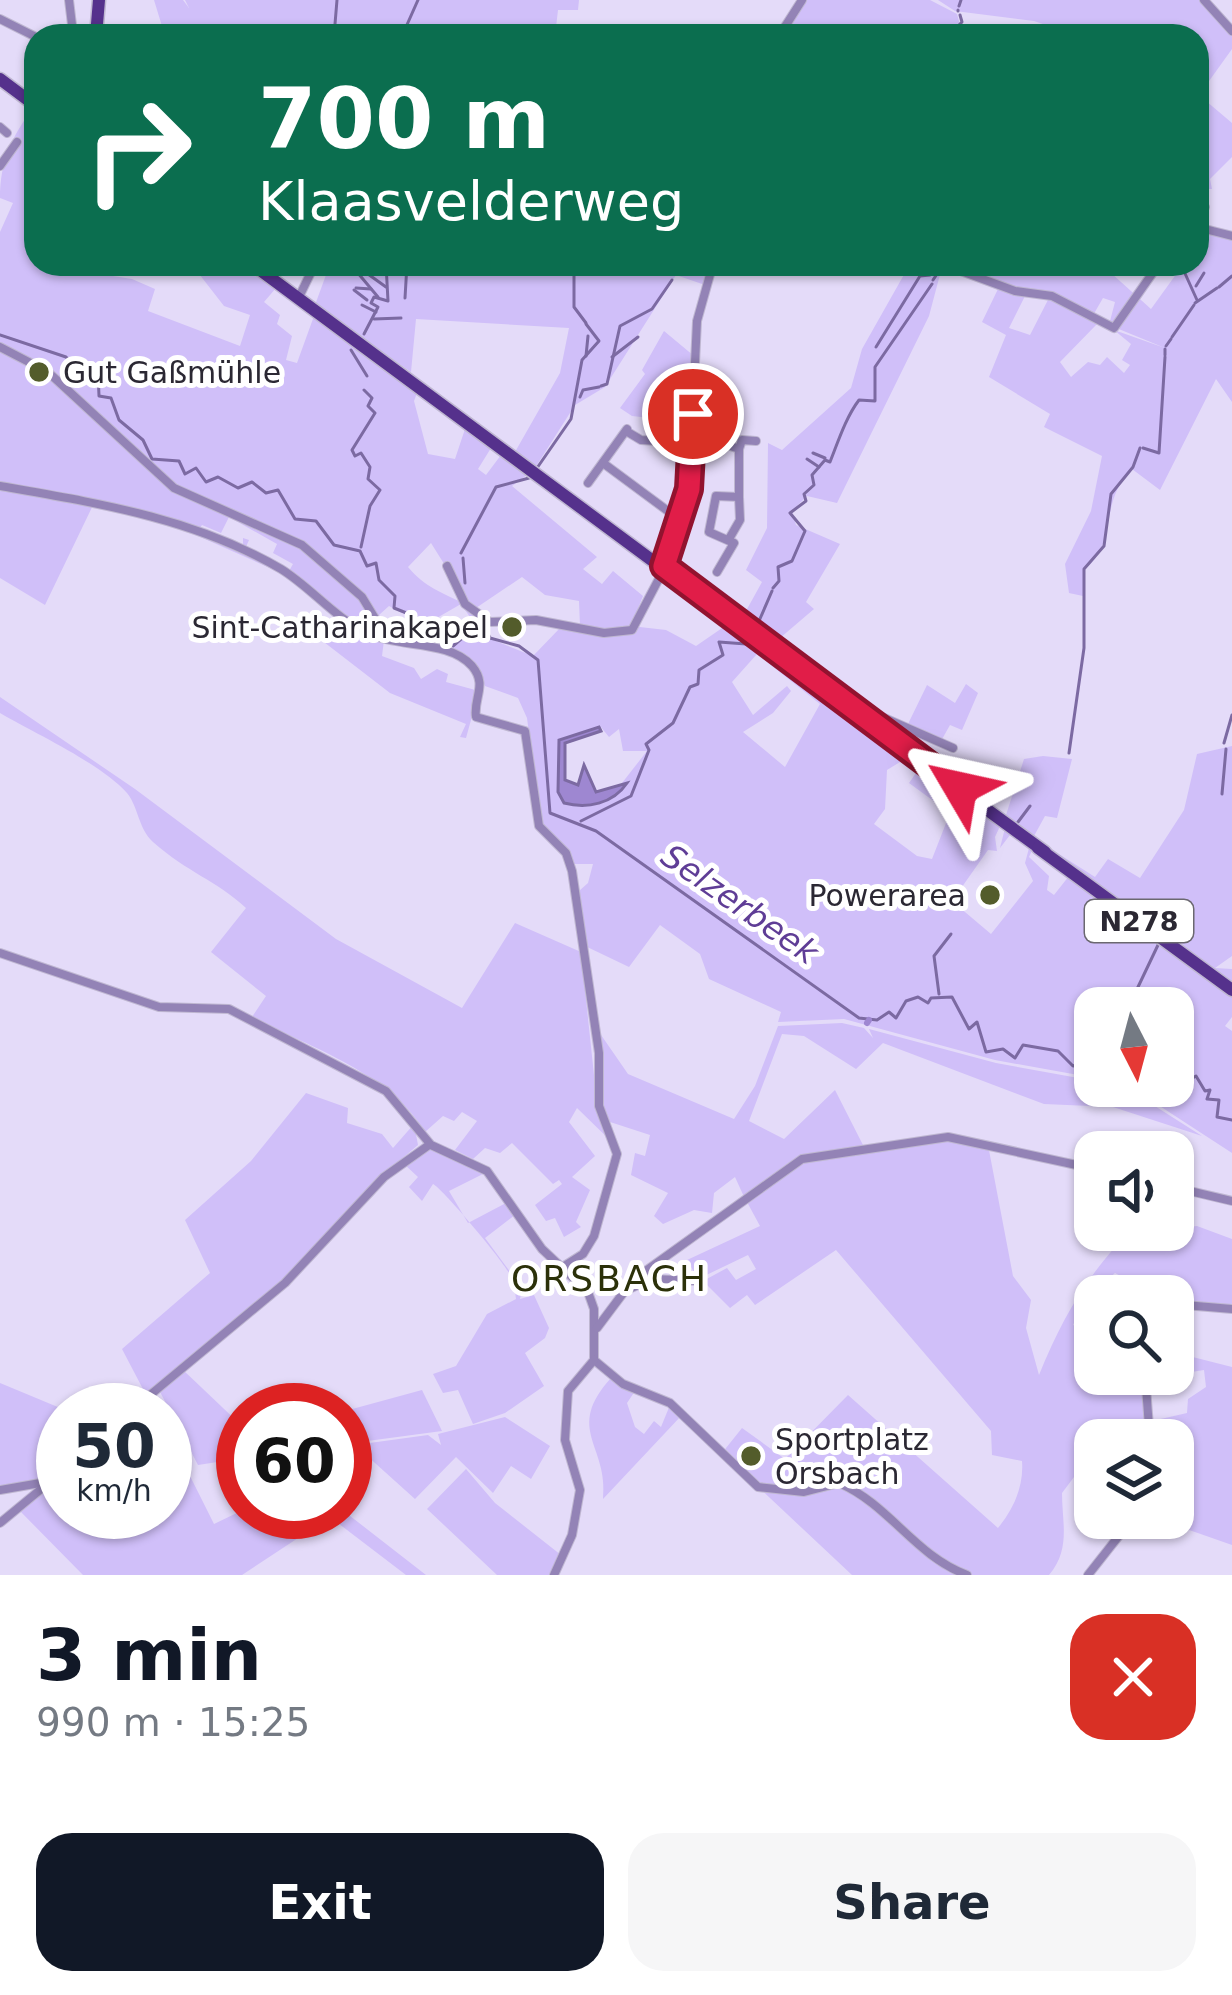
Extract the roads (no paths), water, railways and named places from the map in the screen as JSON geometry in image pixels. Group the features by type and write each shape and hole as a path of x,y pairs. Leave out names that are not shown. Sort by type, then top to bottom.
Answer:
{"main road":[{"name":"N278","path":"268,276 1232,990"}],"street":[{"path":"1204,0 1232,31"},
{"path":"1,163 17,142"},
{"path":"298,298 309,276"},
{"path":"447,566 468,608 490,622 536,620 608,633 633,629 663,568 689,489 697,321 710,276"},
{"path":"974,276 1012,290 1052,296 1114,328 1151,276"},
{"path":"0,347 51,375 174,488 302,545 362,597 387,638"},
{"path":"588,483 627,430 641,440 692,443"},
{"path":"692,432 740,449"},
{"path":"717,572 731,554 729,539 740,520 742,440 756,441"},
{"path":"603,463 680,520"},
{"path":"0,486 95,499 178,524 282,570 350,623 387,638 457,654 482,684 476,717 525,731 539,826 569,859 598,1053 599,1106 617,1154 594,1236 583,1254 560,1268"},
{"path":"729,539 709,532 716,496 739,497"},
{"path":"858,713 866,710 892,718 952,748"},
{"path":"0,953 159,1007 229,1009 386,1090 404,1106 426,1143 487,1171 560,1268 591,1297 594,1360 569,1387 565,1435 580,1490 572,1535 554,1575"},
{"path":"595,1329 622,1292 762,1190 781,1169 802,1159 948,1137 1074,1164"},
{"path":"165,1383 286,1283 374,1187 426,1143"},
{"path":"1194,1192 1232,1201"},
{"path":"622,1292 652,1280 701,1281"},
{"path":"1194,1306 1232,1309"},
{"path":"594,1360 629,1387 670,1403 758,1487 804,1492 834,1482 858,1491 883,1507 919,1547 967,1575"},
{"path":"0,1490 36,1484"},
{"path":"0,1523 36,1492"},
{"path":"1088,1575 1116,1539"}],"waterway":[{"path":"335,24 337,0"},
{"path":"407,24 418,0"},
{"path":"959,6 961,0"},
{"path":"960,15 960,24"},
{"path":"360,276 378,297"},
{"path":"371,276 386,287"},
{"path":"364,334 378,307 371,303 374,297 388,301 387,276"},
{"path":"405,298 406,276"},
{"path":"574,276 574,307 586,323"},
{"path":"876,347 920,276"},
{"path":"933,280 936,276"},
{"path":"1186,276 1197,300"},
{"path":"1196,286 1202,276"},
{"path":"1219,287 1232,276"},
{"path":"601,386 607,384 620,326 652,309 672,280"},
{"path":"773,588 779,581 778,567 792,561 805,531 790,513 806,501 804,494 814,485 812,475 825,460 830,462 859,400 875,401 875,367 932,284"},
{"path":"356,288 371,289"},
{"path":"1195,303 1217,288"},
{"path":"354,290 367,300"},
{"path":"362,305 376,312"},
{"path":"1172,337 1194,305"},
{"path":"374,319 401,318"},
{"path":"537,468 571,419 582,360 599,341 586,324"},
{"name":"Selzerbeek","path":"0,335 66,357 82,374 98,372 99,396 111,398 119,420 143,440 152,459 179,461 185,474 196,468 206,482 218,477 238,488 252,482 266,493 278,490 295,519 316,521 334,545 360,551 367,566 376,563 379,580 395,596 394,608 409,614 413,628 434,643"},
{"path":"586,356 588,336"},
{"path":"612,357 638,337"},
{"path":"1166,346 1171,339"},
{"path":"1165,349 1165,355"},
{"path":"351,350 367,376"},
{"path":"1143,448 1159,453 1165,357"},
{"path":"580,397 583,390 599,387"},
{"path":"361,547 370,506 380,490 368,479 370,467 361,453 355,456 352,450 375,413 368,406 372,398 364,390"},
{"path":"1069,753 1084,648 1084,569 1104,546 1111,494 1133,467 1140,448"},
{"path":"813,453 825,458"},
{"path":"807,459 819,467"},
{"path":"461,553 496,487 529,478"},
{"path":"463,558 465,583"},
{"path":"756,628 772,591"},
{"name":"Selzerbeek","path":"453,646 482,621 490,638 519,646 538,660 550,813 596,831 859,1018 877,1020 889,1012 896,1018 906,1001 918,997 928,1003 931,998 952,997 969,1029 977,1022 986,1052 1003,1049 1015,1058 1023,1045 1058,1051 1074,1066"},
{"path":"581,821 631,796 649,750 646,744 673,723 690,687 698,684 699,670 723,655 719,642 746,644 747,639"},
{"path":"1224,743 1232,715"},
{"path":"1222,794 1226,749"},
{"path":"1018,822 1030,806"},
{"path":"1156,926 1167,934"},
{"path":"939,994 934,956 951,934"},
{"path":"1138,987 1158,945"},
{"name":"Selzerbeek","path":"1194,1077 1205,1091 1210,1090 1207,1099 1219,1100 1217,1117 1232,1120"}],"place":[{"name":"Gut Gaßmühle","path":"39,372"},
{"name":"Sint-Catharinakapel","path":"512,627"},
{"name":"Powerarea","path":"990,895"},
{"name":"Sportplatz Orsbach","path":"751,1456"}],"district":[{"name":"ORSBACH","path":"610,1278"}]}
